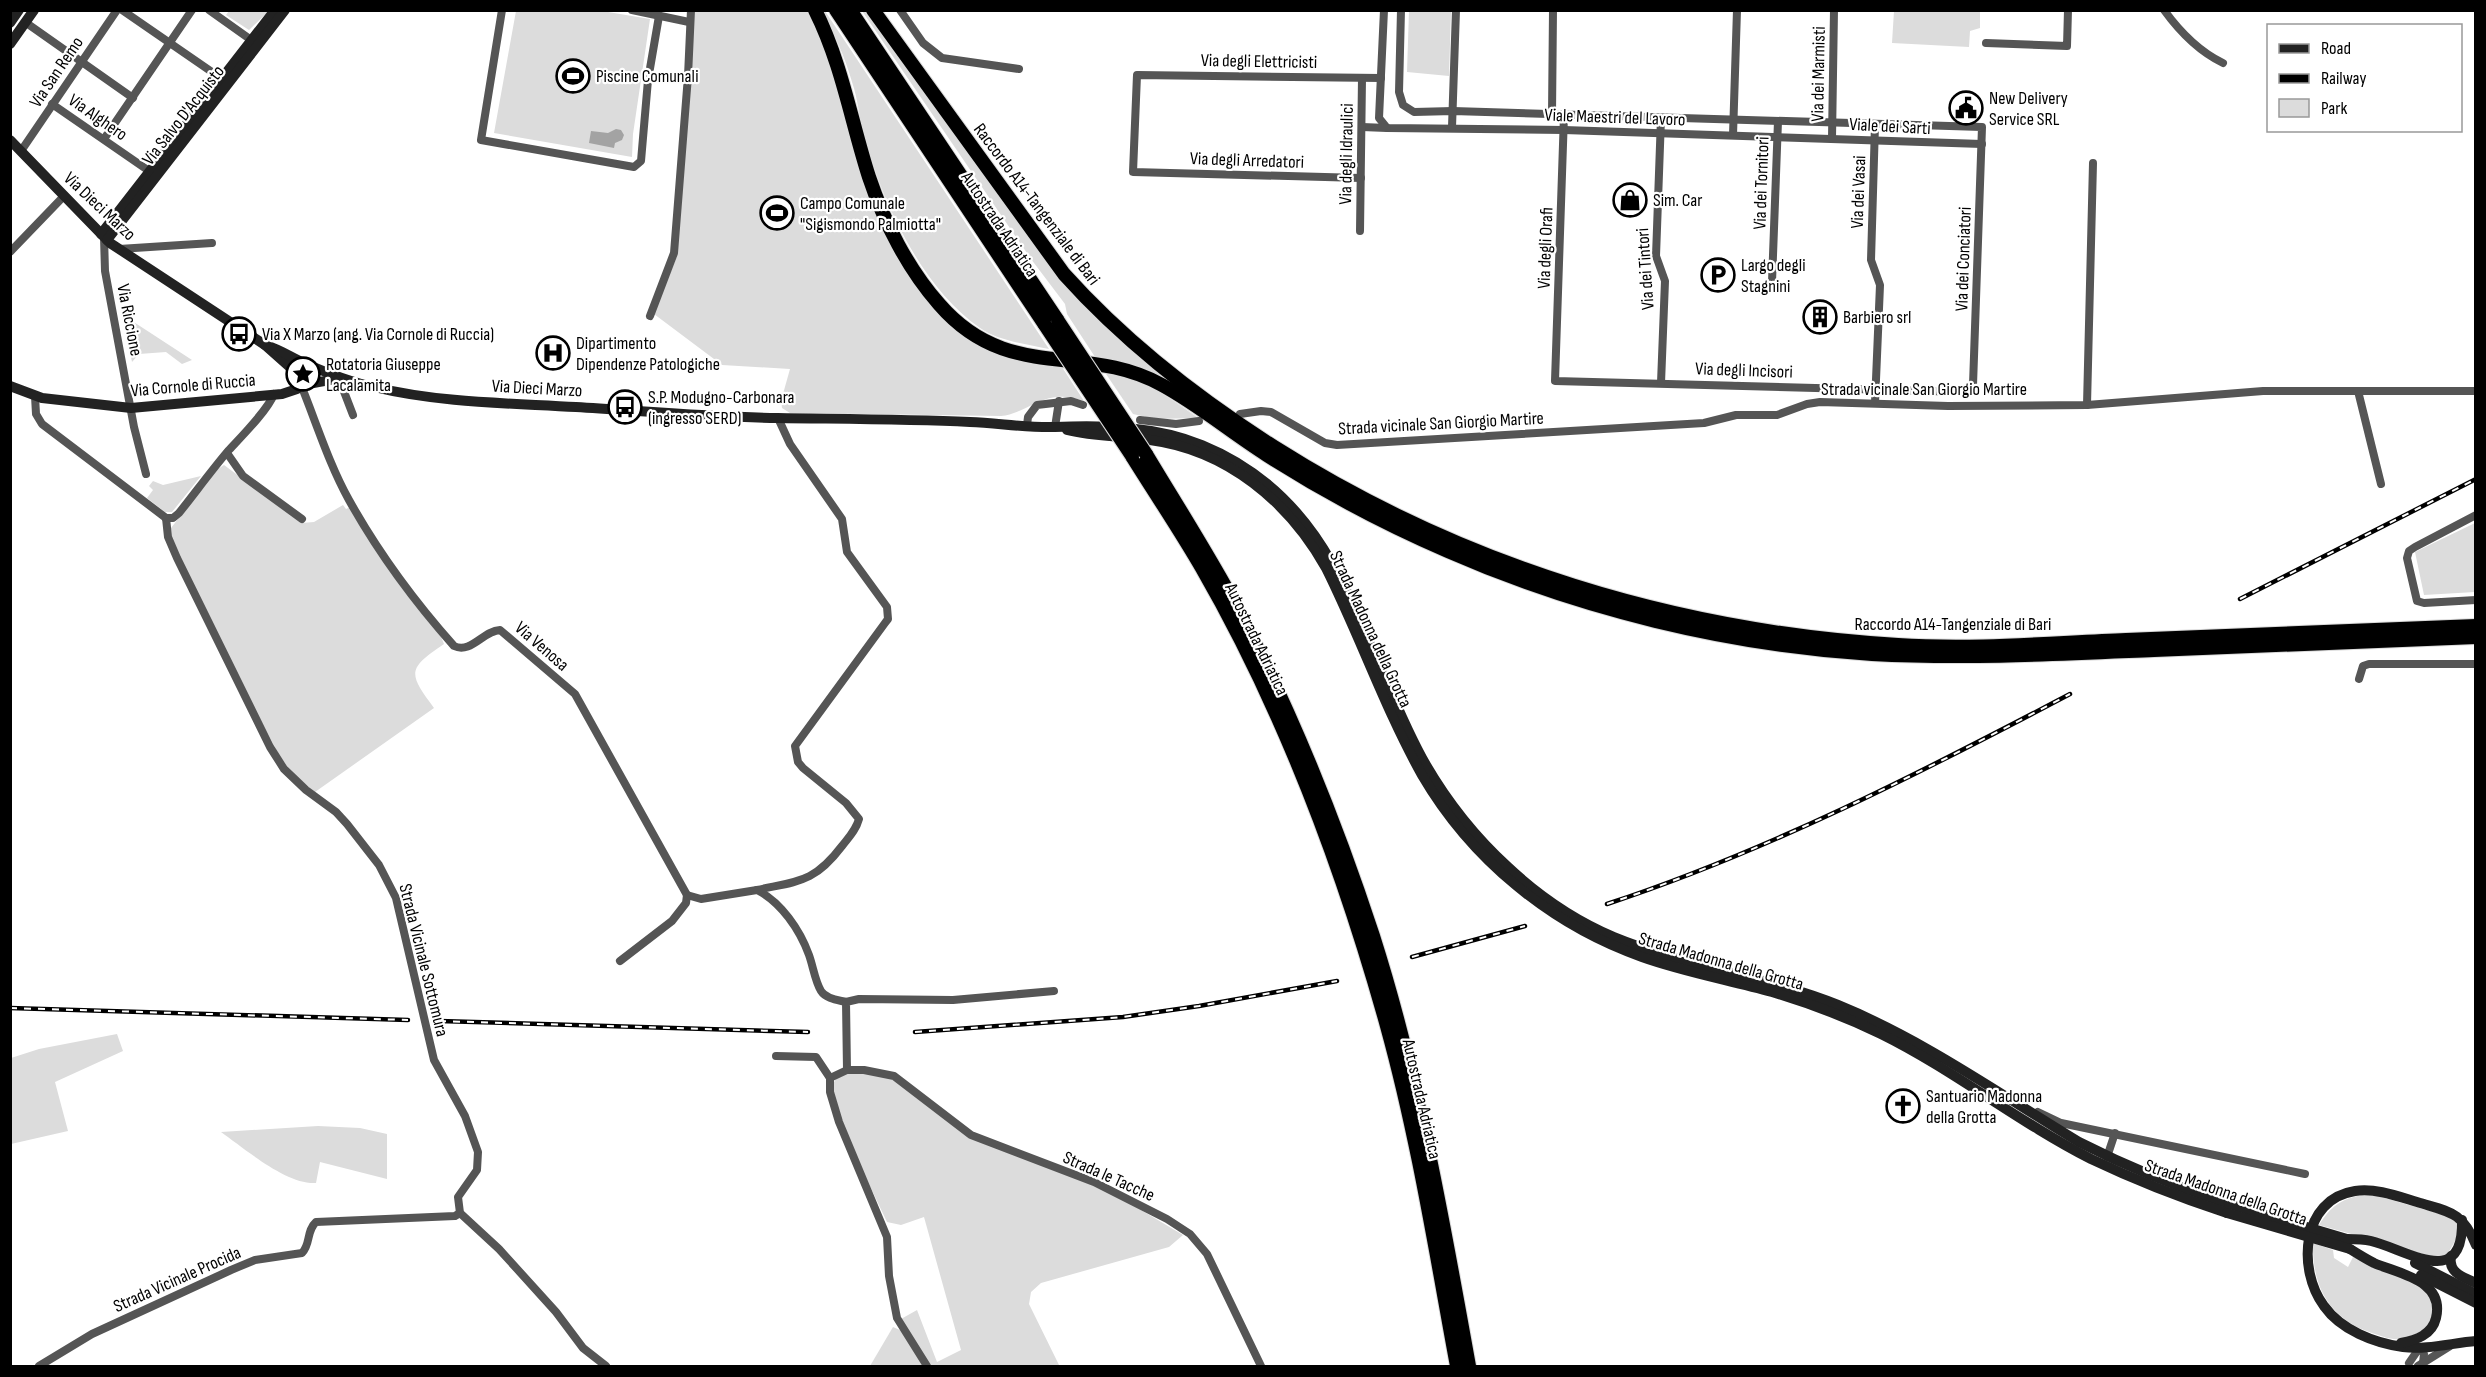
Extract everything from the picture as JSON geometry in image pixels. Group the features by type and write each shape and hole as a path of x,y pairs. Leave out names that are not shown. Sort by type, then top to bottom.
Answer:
{"highway":[{"name":"Raccordo A14-Tangenziale di Bari","path":"815,10 843,77 868,175 887,221 913,268 943,308 975,336 1008,352 1127,370 1152,380 1182,397 1300,476 1406,533 1534,585 1609,608 1745,639 1868,654 1965,657 2475,637"},
{"name":"Autostrada Adriatica","path":"836,10 1051,323 1235,605 1306,759 1345,856 1373,936 1420,1110 1469,1366"},
{"name":"Autostrada Adriatica","path":"850,10 1051,323"},
{"name":"Raccordo A14-Tangenziale di Bari","path":"873,10 1064,274 1094,307 1138,348 1213,406 1297,462 1395,515 1480,554 1559,582 1679,615 1735,627 1847,642 1904,646 2021,645 2475,626"},
{"name":"Autostrada Adriatica","path":"1139,455 1228,618 1275,716 1333,858 1384,1016 1410,1120 1457,1366"}],"main road":[{"path":"10,23 19,10"},
{"path":"10,44 34,10"},
{"name":"Via Salvo D'Acquisto","path":"255,43 275,10"},
{"name":"Via Salvo D'Acquisto","path":"104,237 255,43 285,10"},
{"name":"Via Dieci Marzo","path":"10,140 63,197 119,249 265,345 343,379 403,393 465,401 683,415 967,422 1055,427"},
{"name":"Via Dieci Marzo","path":"265,345 292,372"},
{"path":"297,364 307,364 313,372 305,384 295,381 292,372 297,364"},
{"name":"Via Cornole di Ruccia","path":"270,394 288,383 292,372"},
{"name":"Via Cornole di Ruccia","path":"10,386 35,396 131,408 290,393 305,384 343,379"},
{"name":"Strada Madonna della Grotta","path":"1055,427 1091,425 1147,431 1182,438 1232,459 1264,480 1284,497 1306,522 1326,551 1413,740 1440,788 1481,841 1507,866 1551,901 1613,936 1663,954 1782,985 1859,1014 1912,1041 2107,1157 2228,1209"},
{"name":"Strada Madonna della Grotta","path":"1055,427 1075,432 1151,440 1191,449 1227,465 1272,498 1301,529 1326,568 1412,756 1442,805 1467,837 1496,867 1523,892 1553,913 1590,934 1641,957 1774,992 1854,1022 1931,1061 2090,1158 2141,1181 2425,1267 2475,1294"},
{"path":"2475,1245 2468,1226 2448,1211 2368,1190 2352,1191 2337,1197 2324,1208 2314,1222 2306,1252 2308,1273 2324,1307 2361,1335 2399,1346 2420,1347 2475,1341"},
{"path":"2462,1221 2462,1233 2458,1247 2451,1256 2450,1262 2454,1272 2475,1283"},
{"path":"2348,1244 2370,1240 2424,1260 2436,1262 2451,1256"},
{"path":"2348,1244 2373,1262 2418,1280 2433,1293 2437,1309 2436,1317 2429,1330 2419,1338 2399,1346"},
{"name":"Strada Madonna della Grotta","path":"2348,1244 2427,1278 2475,1303"},
{"path":"2458,1247 2471,1247 2475,1250"}],"street":[{"name":"Via San Remo","path":"21,151 117,10"},
{"path":"122,10 225,81"},
{"path":"104,139 192,10"},
{"path":"209,10 255,43"},
{"path":"502,10 481,140 634,167 641,161 648,80 659,16"},
{"path":"632,10 686,22"},
{"path":"650,316 674,253 688,76 684,10"},
{"path":"686,22 691,10"},
{"path":"900,10 923,43 942,58 1018,69"},
{"path":"1384,10 1379,118 1387,128"},
{"name":"Viale Maestri del Lavoro","path":"1401,10 1399,92 1402,105 1414,112 1453,111 1832,123"},
{"path":"1452,127 1456,10"},
{"path":"1552,114 1553,10"},
{"path":"1733,135 1737,10"},
{"name":"Via dei Marmisti","path":"1832,138 1834,10"},
{"path":"1986,43 2067,46 2068,10"},
{"path":"2164,10 2193,43 2223,63"},
{"path":"26,22 133,98"},
{"name":"Via degli Elettricisti","path":"1133,172 1137,75 1381,78"},
{"name":"Via degli Idraulici","path":"1360,231 1362,78"},
{"name":"Via Alghero","path":"52,104 153,174"},
{"name":"Via degli Orafi","path":"1555,381 1564,114"},
{"name":"Via dei Tintori","path":"1661,118 1656,256 1665,281 1661,383"},
{"name":"Via dei Tornitori","path":"1772,282 1778,121"},
{"name":"Viale dei Sarti","path":"1832,123 1982,127"},
{"name":"Via dei Vasai","path":"1875,125 1871,260 1880,285 1876,390"},
{"name":"Viale Maestri del Lavoro","path":"1362,127 1398,130 1452,127 1832,138"},
{"name":"Via dei Conciatori","path":"1970,390 1975,375 1982,127"},
{"name":"Viale dei Sarti","path":"1832,138 1982,144"},
{"path":"2088,405 2093,163"},
{"name":"Via degli Arredatori","path":"1133,172 1361,178"},
{"path":"10,252 63,197"},
{"name":"Via Riccione","path":"104,237 105,271 146,474"},
{"path":"119,249 212,243"},
{"path":"343,379 343,389 353,415"},
{"name":"Via degli Incisori","path":"1555,381 1965,392 1970,390"},
{"name":"Via Venosa","path":"305,384 349,499 407,592 454,646 466,648 493,630 500,630 574,694 689,896"},
{"path":"1875,404 1876,390"},
{"name":"Strada vicinale San Giorgio Martire","path":"1240,414 1271,412 1325,443 1337,445 1704,423 1736,415 1777,415 1820,402 2088,405 2263,391 2475,391"},
{"path":"2358,391 2381,484"},
{"path":"35,396 36,414 42,424 166,518 173,518 259,415 270,405 270,394"},
{"path":"249,397 257,404 259,415"},
{"path":"1055,427 1059,401"},
{"path":"1027,425 1028,417 1037,405 1071,401 1083,405"},
{"path":"620,961 672,921 689,896 701,899 757,890 794,883 815,875 829,863 856,828 860,819 846,803 803,768 798,762 795,746 885,623 887,607 848,552 842,519 790,444 778,418"},
{"path":"1140,420 1176,424 1199,421"},
{"path":"227,453 243,476 302,519"},
{"path":"2475,515 2415,547 2409,551 2407,558 2417,601 2424,603 2475,600"},
{"name":"Strada Vicinale Sottomura","path":"166,518 168,537 177,558 270,747 284,769 306,790 336,812 347,824 389,881 396,898 434,1060 465,1116 478,1152 477,1170 458,1197 460,1213"},
{"path":"2359,679 2363,666 2369,663 2475,664"},
{"path":"757,890 764,893 781,909 798,930 821,990 826,996 846,1002 859,999 953,1000 1054,992"},
{"path":"830,1078 847,1070 846,1002"},
{"path":"776,1056 816,1057 830,1078 830,1092 842,1129 886,1237 889,1276 897,1318 927,1366"},
{"name":"Strada le Tacche","path":"847,1070 885,1072 894,1076 971,1135 1094,1182 1167,1219 1190,1234 1207,1254 1261,1366"},
{"path":"2007,1098 2061,1123 2305,1174"},
{"path":"2107,1157 2115,1133"},
{"path":"460,1213 499,1249 556,1312 583,1348 606,1366"},
{"name":"Strada Vicinale Procida","path":"39,1366 92,1334 231,1270 255,1260 302,1254 308,1244 312,1226 316,1222 454,1216 460,1213"},
{"path":"2420,1365 2456,1342"},
{"path":"2399,1346 2408,1365"},
{"path":"2408,1365 2420,1347 2424,1354 2420,1365"}],"green space":[{"path":"229,11 269,11 249,30 226,15"},
{"name":"Piscine Comunali","path":"516,11 602,11 650,19 633,134 632,157 494,133"},
{"path":"693,11 808,11 820,34 912,271 1001,354 1038,365 1062,367 1084,401 1070,397 1048,398 1017,412 1001,416 790,413 782,408 781,401 790,369 722,365 654,314 677,256"},
{"path":"822,11 825,11 1049,349 1004,339 980,328 959,311 922,267 881,188 864,135 849,73 839,45"},
{"path":"862,11 867,11 1093,315 1176,385 1137,367 1095,357 1067,314 1065,304 1031,259"},
{"path":"1409,11 1451,11 1449,76 1407,72"},
{"path":"1894,11 1980,11 1980,28 1970,31 1969,47 1892,43"},
{"path":"123,315 192,360 182,364 166,352 139,354 132,362"},
{"path":"1104,371 1142,383 1165,395 1198,418 1155,419 1133,414"},
{"path":"224,465 302,523 314,522 343,505 346,509 353,506 439,632 444,644 423,660 415,672 419,687 434,708 315,792 291,772 278,753 213,629 172,539 171,528 215,471"},
{"path":"201,476 172,512 165,512 147,498 153,490 149,486 153,481 163,485"},
{"path":"2475,523 2475,592 2424,595 2415,552"},
{"path":"117,1034 123,1051 55,1082 68,1131 11,1144 11,1058 39,1049"},
{"path":"885,1072 971,1135 1094,1182 1183,1235 1169,1247 1041,1283 1031,1292 1029,1304 1059,1365 929,1366 901,1319 917,1310 937,1362 961,1350 924,1217 901,1225 887,1222 847,1138 832,1086 839,1073"},
{"path":"318,1126 360,1128 387,1134 387,1179 320,1162 316,1183 305,1182 267,1165 221,1132"},
{"path":"2362,1195 2378,1196 2447,1216 2456,1221 2459,1234 2447,1255 2441,1259 2319,1225 2327,1213 2337,1205"},
{"path":"2313,1243 2333,1250 2334,1258 2348,1267 2353,1257 2420,1283 2431,1296 2433,1314 2426,1329 2406,1338 2393,1339 2357,1327 2344,1319 2334,1310 2320,1287 2313,1259"},
{"path":"893,1327 902,1331 923,1366 870,1366"}],"shaded area":[{"path":"616,129 621,130 624,135 622,140 615,143 614,148 589,143 591,131 608,133"}],"railway":[{"path":"2240,599 2476,479"},
{"path":"1607,904 1726,860 1843,809 2070,694"},
{"path":"1412,957 1525,926"},
{"path":"915,1032 1123,1017 1337,981"},
{"path":"10,1008 408,1020"},
{"path":"439,1021 808,1032"}],"place":[{"name":"Piscine Comunali","path":"573,76"},
{"name":"New Delivery Service SRL","path":"1966,108"},
{"name":"Sim. Car","path":"1630,200"},
{"name":"Campo Comunale \"Sigismondo Palmiotta\"","path":"777,213"},
{"name":"Largo degli Stagnini","path":"1718,275"},
{"name":"Barbiero srl","path":"1820,317"},
{"name":"Via X Marzo (ang. Via Cornole di Ruccia)","path":"239,334"},
{"name":"Dipartimento Dipendenze Patologiche","path":"553,353"},
{"name":"Rotatoria Giuseppe Lacalamita","path":"303,374"},
{"name":"S.P. Modugno-Carbonara (ingresso SERD)","path":"625,407"},
{"name":"Santuario Madonna della Grotta","path":"1903,1106"}]}
